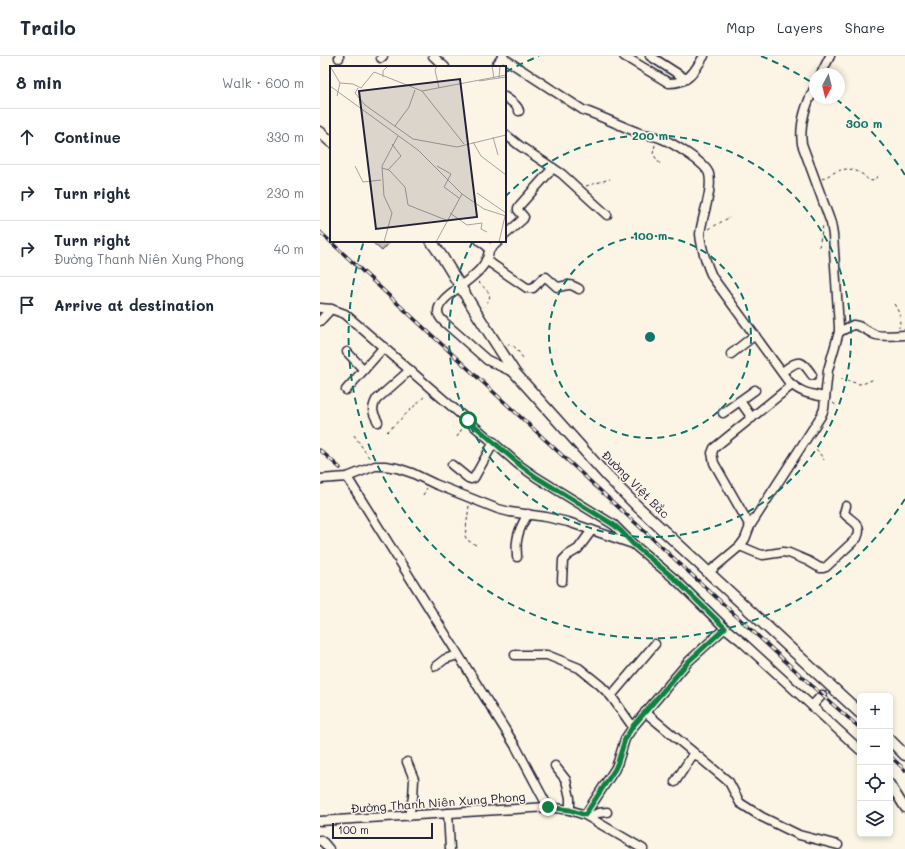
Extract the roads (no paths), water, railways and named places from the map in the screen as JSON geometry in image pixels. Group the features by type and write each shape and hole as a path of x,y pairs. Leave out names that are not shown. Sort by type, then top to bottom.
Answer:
{"main road":[{"path":"320,132 330,141"},
{"name":"Đường Việt Bắc","path":"432,242 515,373 607,476 638,507 857,710"},
{"path":"893,743 905,755"}],"street":[{"path":"433,56 444,66"},
{"path":"496,66 503,56 583,110 597,114 637,132 658,137 683,150 707,170 709,175 709,189 700,241 713,278 792,385 807,393 825,397"},
{"path":"624,56 669,83 677,83 686,79 691,75 704,56"},
{"path":"650,56 686,79"},
{"path":"824,68 830,56"},
{"path":"506,98 516,106 519,112"},
{"path":"709,572 740,546 745,539 750,526 821,416 824,409 827,374 839,332 834,235 801,138 804,116 809,100"},
{"path":"506,135 562,174 607,215"},
{"path":"506,234 524,217 518,208 553,168"},
{"path":"481,242 487,246 489,250"},
{"path":"498,242 489,250 486,260 478,271 441,303 438,312 439,316 444,322 487,360 515,373"},
{"path":"486,260 527,288 533,288 546,277 557,287 569,285 579,289"},
{"path":"320,308 331,309 345,314 520,465 536,477 614,525 633,544 676,580 725,628 857,747"},
{"path":"320,321 331,309"},
{"path":"839,332 854,325 860,326 868,332 876,335 901,335"},
{"path":"731,354 755,334"},
{"path":"346,390 384,347"},
{"path":"347,352 364,370"},
{"path":"782,372 799,362 806,367 812,375"},
{"path":"378,422 373,411 373,406 376,400 410,370"},
{"path":"750,526 714,463 712,453 714,448 792,385"},
{"path":"723,413 755,390"},
{"path":"740,401 752,418"},
{"path":"452,465 468,478 474,478 494,442"},
{"path":"320,479 347,476 375,466 397,468 498,509 568,522 633,544"},
{"path":"347,476 516,747 548,807"},
{"path":"740,546 763,555 783,552 789,553 820,568 826,567 857,538 859,534 857,525 844,513 846,506"},
{"path":"517,557 517,538 528,514"},
{"path":"562,581 564,560 568,555 578,549 592,530"},
{"path":"587,816 615,769 625,739 633,726 689,661 725,628"},
{"path":"611,696 655,644"},
{"path":"436,666 445,659 458,655"},
{"path":"515,655 547,655 580,668 611,696 633,726"},
{"path":"812,706 822,695"},
{"path":"645,712 729,782 740,803 762,817 799,835 838,844"},
{"path":"675,782 694,753"},
{"path":"408,762 414,779 413,797 409,816"},
{"path":"555,766 566,780 570,798 570,810"},
{"path":"893,789 905,808"},
{"name":"Đường Thanh Niên Xung Phong","path":"320,821 548,807 570,810 587,816 643,849"},
{"path":"587,816 607,812"},
{"path":"448,813 450,849"},
{"path":"320,840 330,849"}],"railway":[{"path":"320,232 330,241"},
{"path":"331,242 822,695 857,725"},
{"path":"320,450 340,468"},
{"path":"893,759 905,770"}]}
